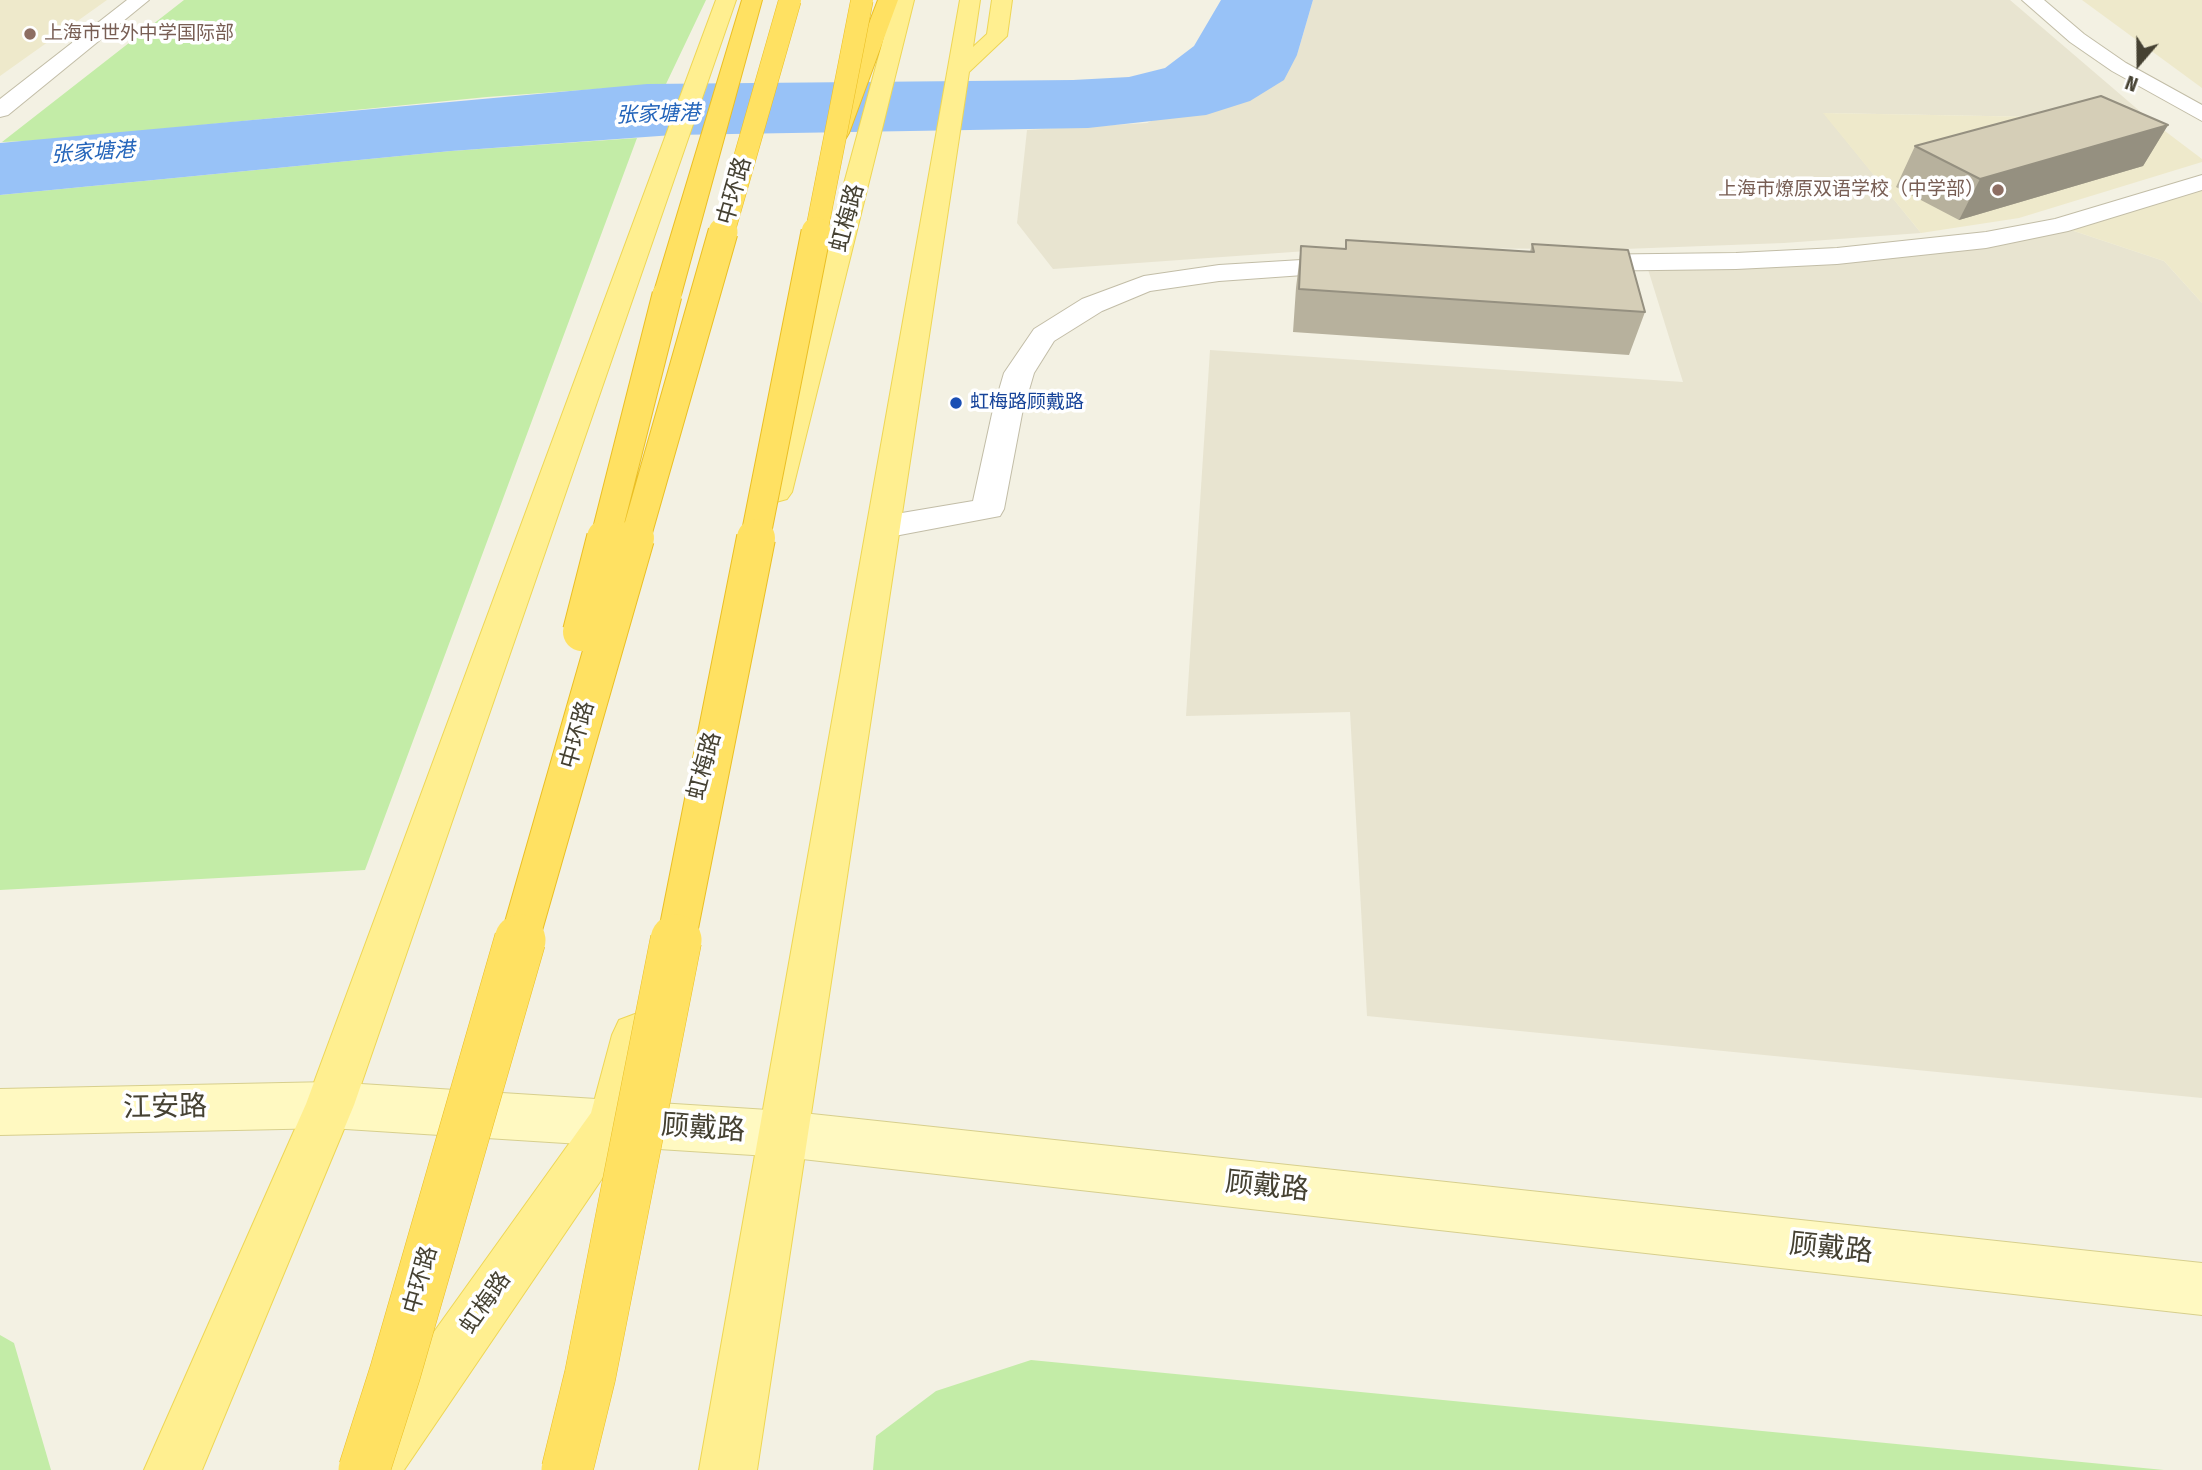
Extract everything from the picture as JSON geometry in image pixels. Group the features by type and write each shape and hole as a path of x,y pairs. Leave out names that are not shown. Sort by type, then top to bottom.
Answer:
{"highway":[{"path":"395,1373 667,295 752,0"},
{"name":"中环路","path":"363,1470 395,1373 790,0"},
{"path":"849,149 862,0"},
{"path":"567,1470 590,1377 849,149 888,0"}],"main road":[{"path":"173,1470 330,1105 726,0"},
{"name":"虹梅路","path":"370,1470 612,1123 849,149 904,0"},
{"path":"728,1470 970,0"},
{"path":"960,69 997,36 1002,0"},
{"name":"江安路","path":"0,1112 330,1105"},
{"name":"顾戴路","path":"330,1105 784,1134 2202,1289"}],"street":[{"path":"0,110 139,0"},
{"path":"2032,0 2077,38 2119,67 2202,114"},
{"path":"1547,262 1736,261 1837,256 1986,240 2059,226 2202,182"},
{"path":"884,527 988,509 1007,414 1019,373 1044,335 1092,306 1144,284 1219,273 1370,264"}],"shaded area":[{"name":"上海市世外中学国际部","path":"0,0 107,0 0,76"},
{"path":"1313,0 2010,0 2149,119 1824,113 1921,233 1784,243 1624,249 1349,248 1053,269 1017,223 1027,130 1147,123 1297,55"},
{"path":"2082,0 2202,0 2202,88"},
{"name":"上海市燎原双语学校（中学部）","path":"1823,113 2149,119 2202,159 2202,162 2019,218 1921,233"},
{"path":"2202,182 2202,303 2164,261 2059,226"},
{"path":"2059,226 2164,261 2202,303 2202,1098 1367,1016 1350,712 1186,716 1210,350 1683,382 1646,263 1736,261"}],"green space":[{"path":"184,0 706,0 666,84 487,97 50,140 2,142"},
{"path":"637,138 365,870 0,890 0,195 451,151"},
{"path":"0,1335 14,1343 51,1470 0,1470"},
{"path":"1031,1360 2164,1470 873,1470 876,1436 936,1391"}],"water":[{"name":"张家塘港","path":"1221,0 1313,0 1297,55 1284,80 1250,101 1206,115 1088,128 673,135 451,151 0,195 0,143 647,84 1073,80 1129,77 1165,68 1194,46"}],"building":[{"path":"2101,96 2168,125 1980,179 1915,146"},
{"path":"1346,240 1534,252 1532,244 1628,250 1645,312 1299,289 1301,246 1346,249"}],"place":[{"name":"上海市世外中学国际部","path":"30,34"},
{"name":"上海市燎原双语学校（中学部）","path":"1998,190"},
{"name":"虹梅路顾戴路","path":"956,403"}]}
